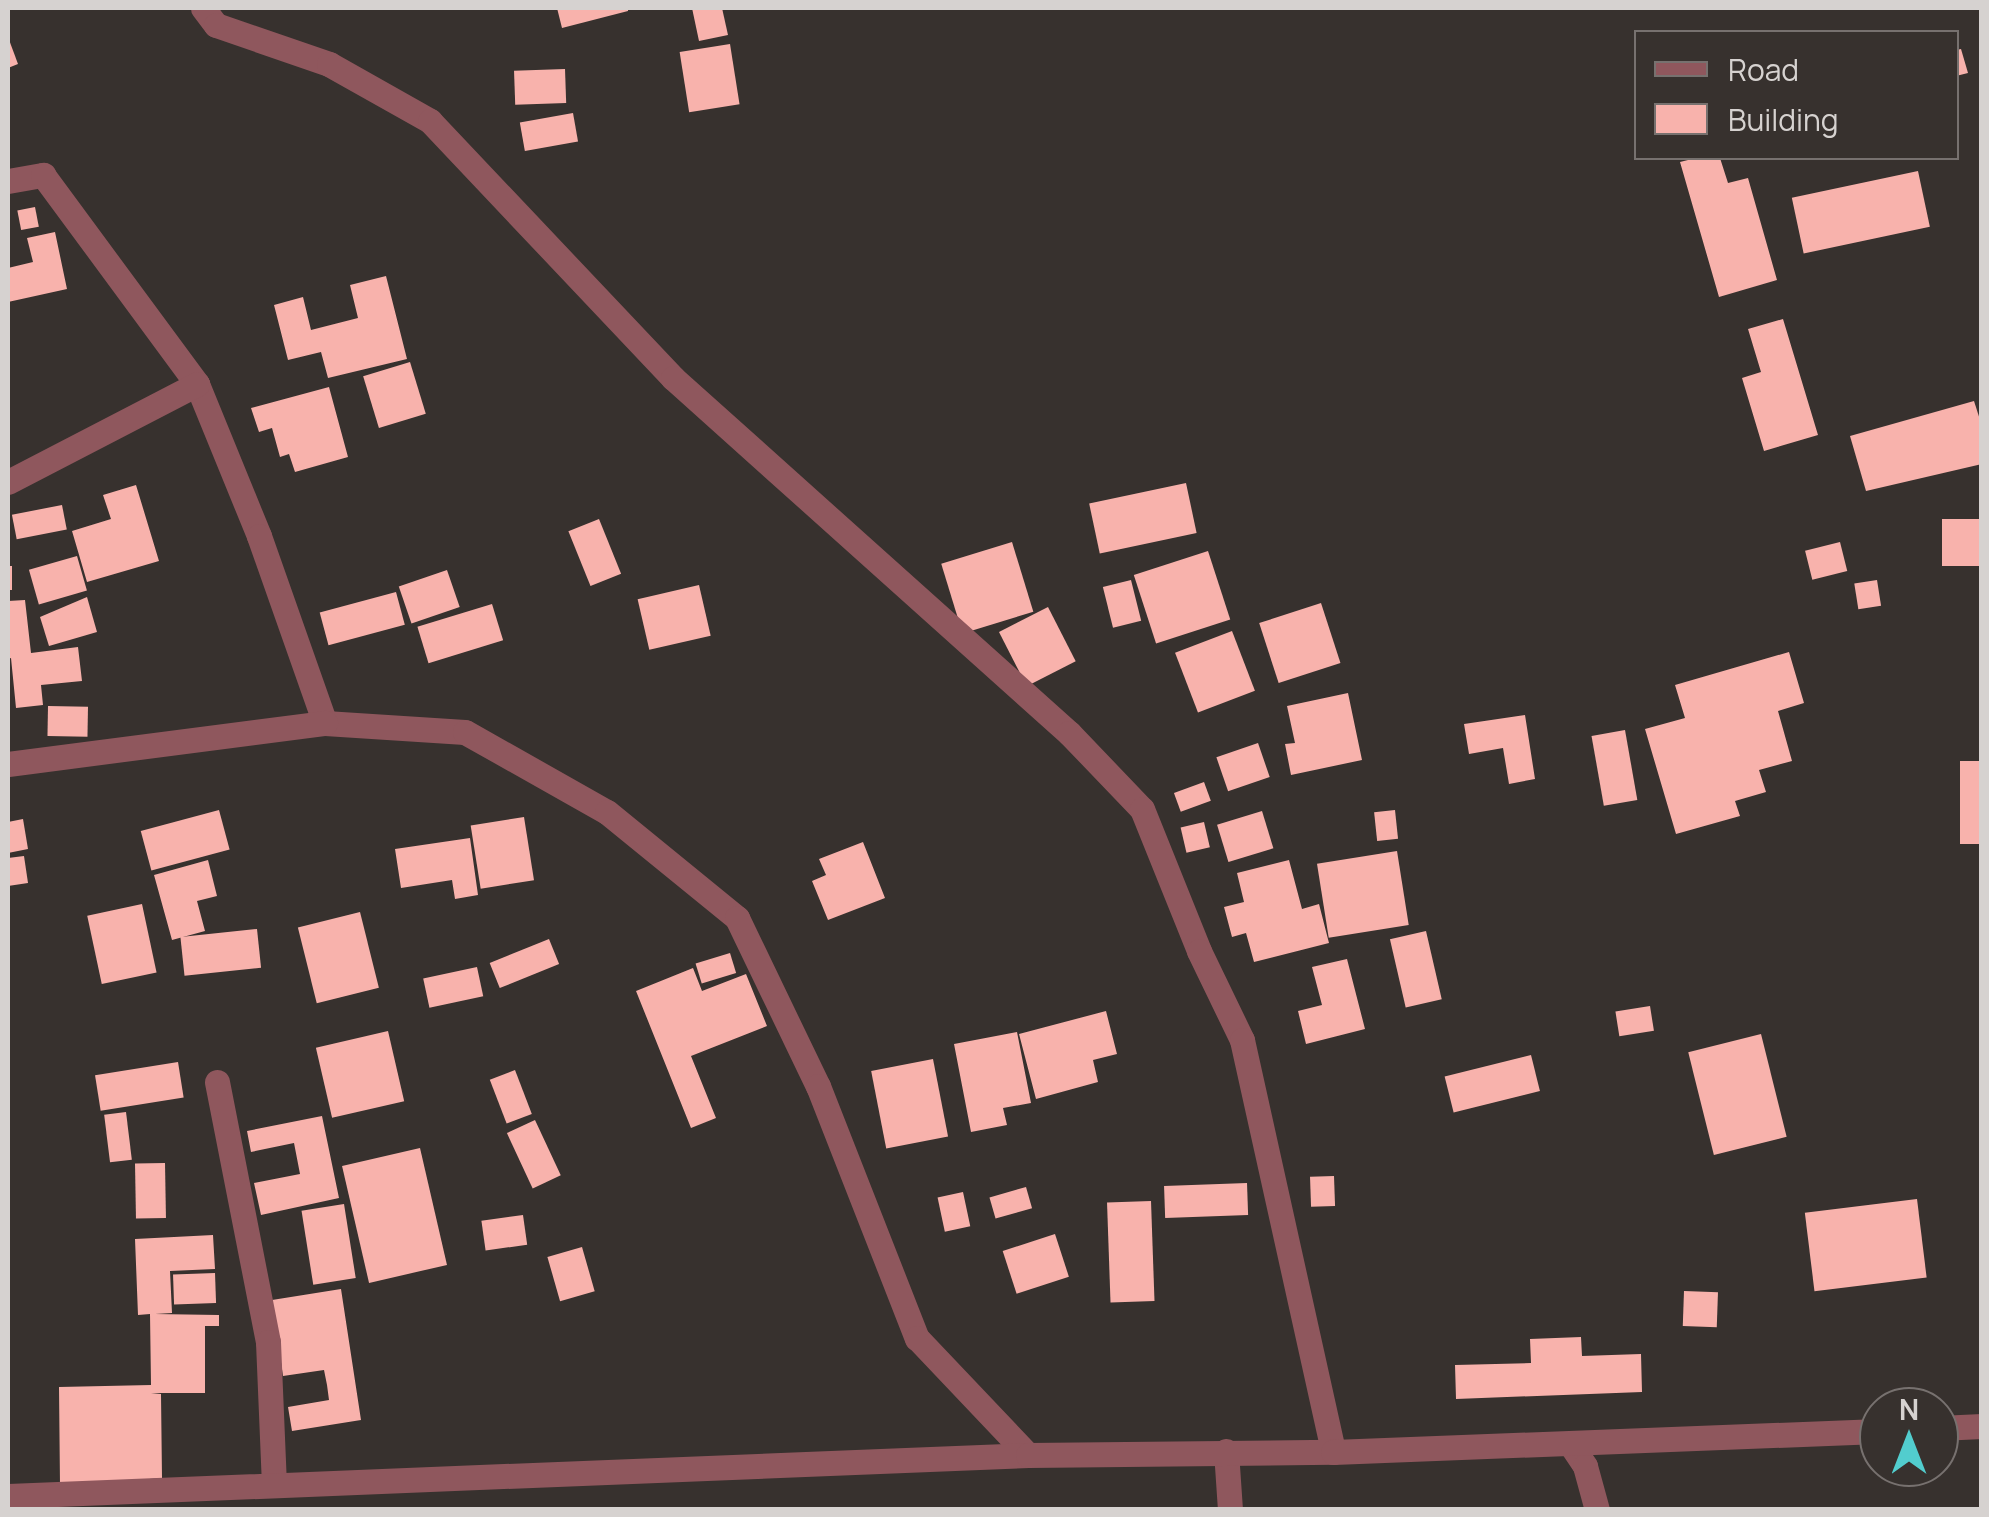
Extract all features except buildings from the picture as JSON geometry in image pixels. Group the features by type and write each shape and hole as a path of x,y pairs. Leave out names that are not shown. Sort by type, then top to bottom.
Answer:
{"street":[{"path":"203,8 216,25 329,64 430,121 673,378 1068,733 1142,809 1200,952 1242,1040 1333,1452"},
{"path":"8,181 42,175 197,384 258,536 325,723"},
{"path":"8,482 197,384"},
{"path":"8,764 325,723 466,732 607,812 737,918 818,1086 917,1338 1028,1455"},
{"path":"217,1082 268,1342 274,1485"},
{"path":"8,1496 37,1502 274,1485 1028,1455 1226,1450 1333,1452 1859,1432"},
{"path":"1570,1445 1586,1466 1597,1510"},
{"path":"1226,1450 1230,1510"}]}
